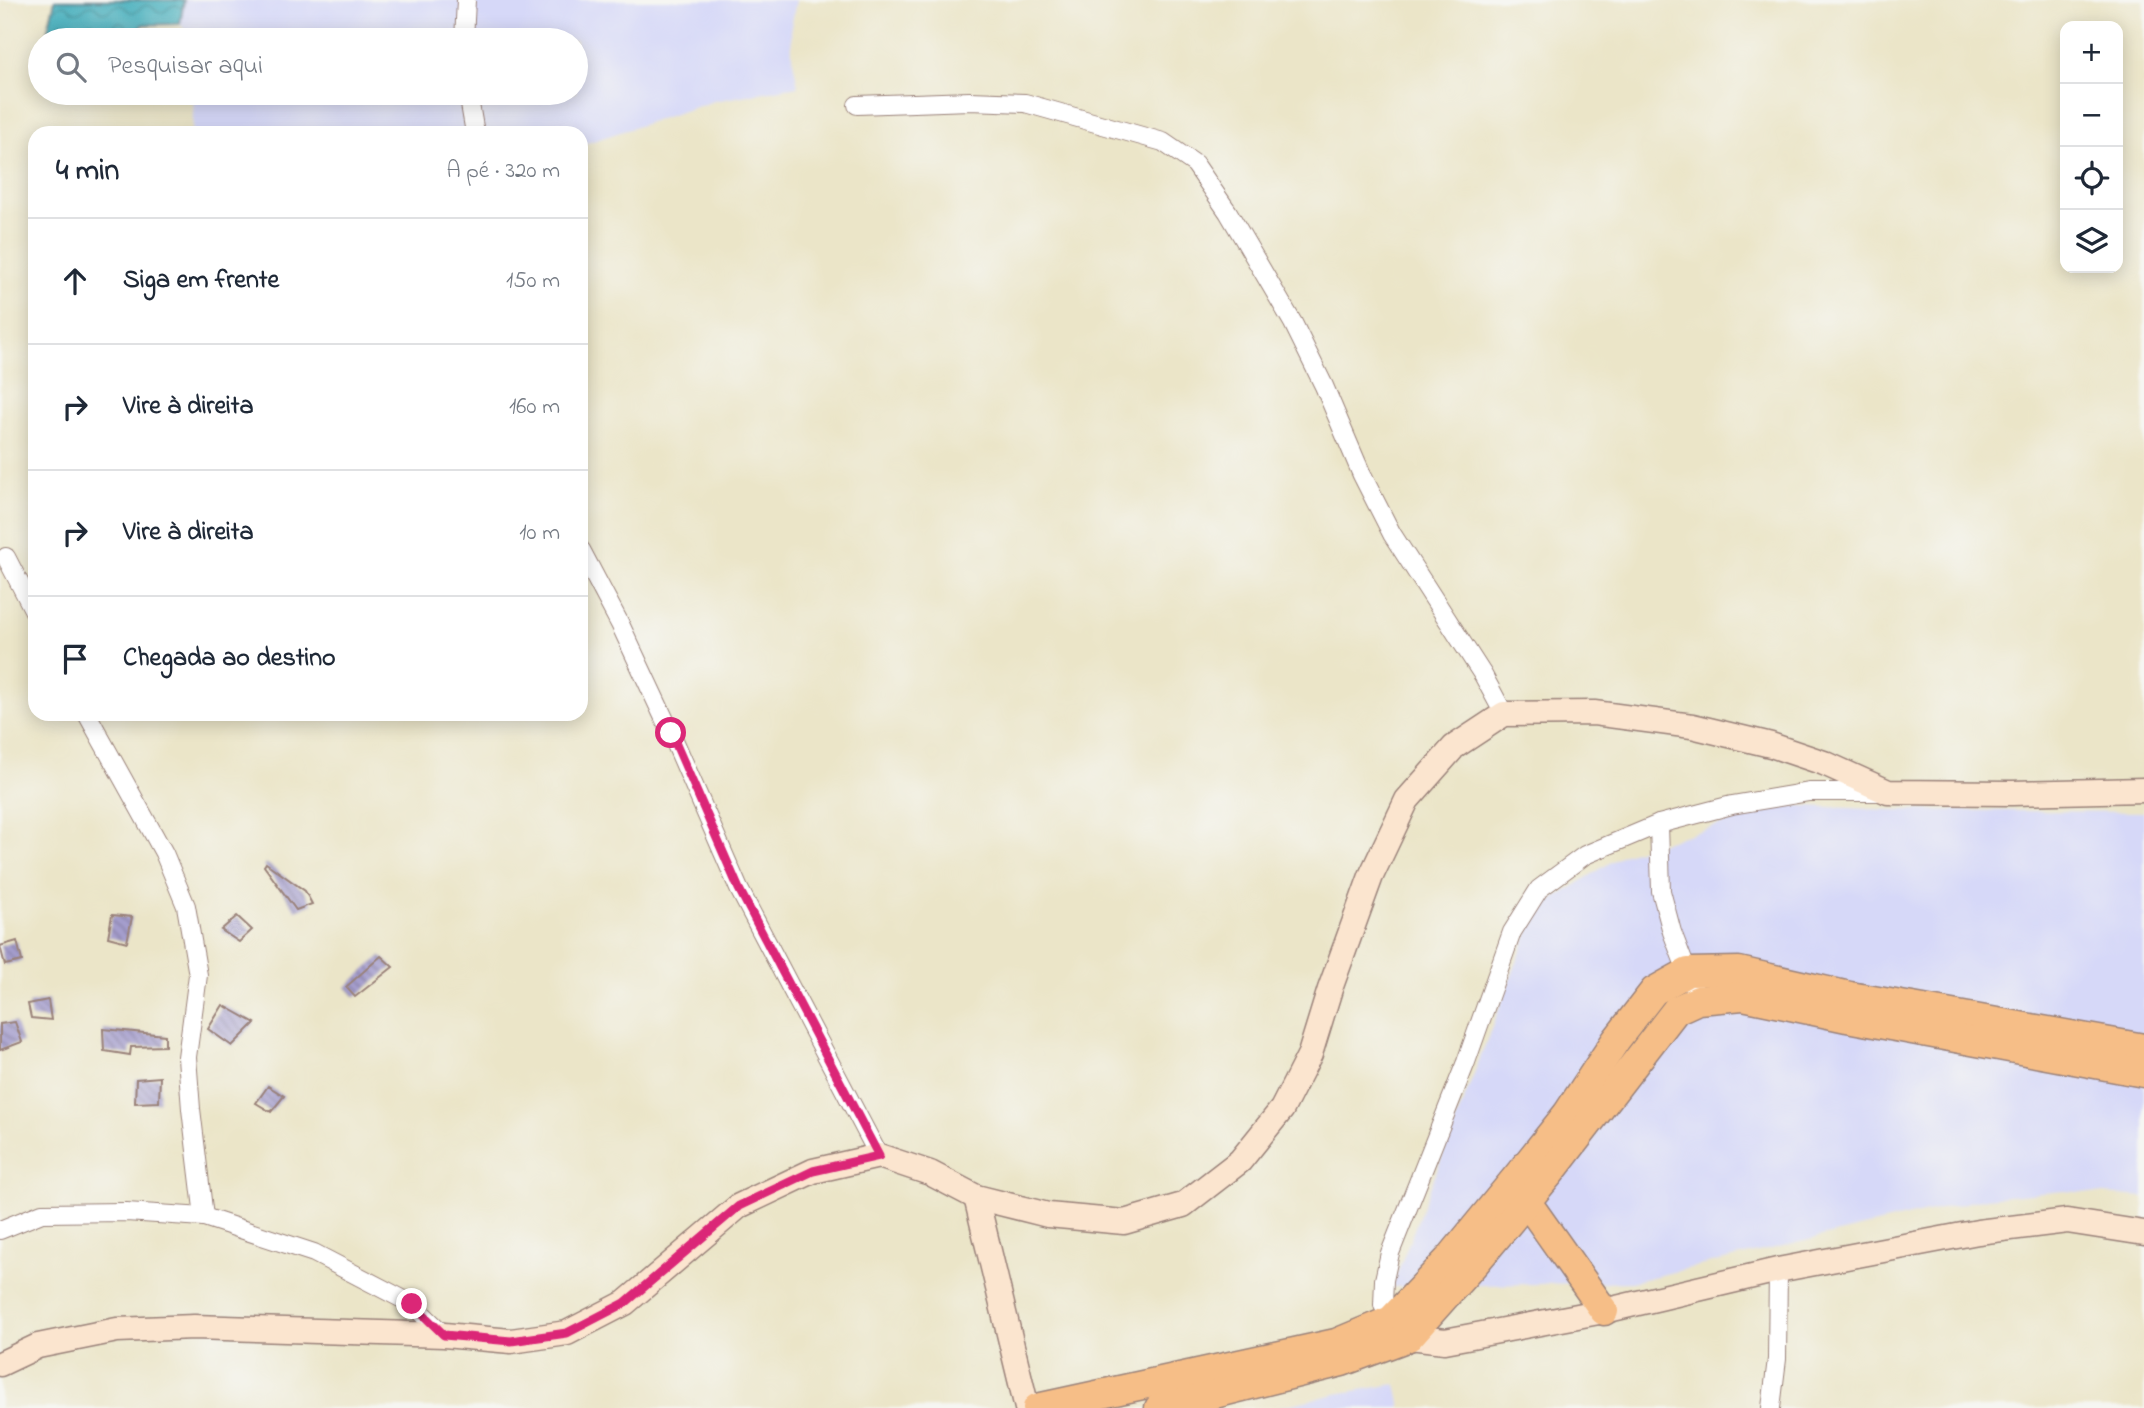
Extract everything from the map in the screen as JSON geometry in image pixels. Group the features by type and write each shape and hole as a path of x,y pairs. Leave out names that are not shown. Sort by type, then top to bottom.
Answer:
{"main road":[{"path":"1037,1408 1400,1329 1450,1258 1567,1114 1616,1040 1654,991 1688,972 1740,971 2043,1042 2144,1073"},
{"path":"1159,1408 1342,1362 1400,1329 1527,1202 1676,1010 1698,1000 1743,996 2043,1042 2144,1048"},
{"path":"1527,1202 1604,1311"}],"street":[{"path":"465,28 466,0"},
{"path":"858,105 970,101 1025,103 1163,142 1195,164 1228,212 1293,323 1392,534 1483,675 1504,714"},
{"path":"470,105 474,126"},
{"path":"6,557 28,599"},
{"path":"588,563 671,733 739,889 879,1156"},
{"path":"0,1364 38,1346 117,1330 194,1327 444,1335 511,1341 567,1333 625,1303 739,1206 813,1171 879,1156 930,1173 975,1197 1048,1215 1124,1222 1183,1205 1240,1161 1282,1109 1310,1054 1329,989 1371,876 1407,800 1454,747 1504,714 1594,713 1692,726 1771,745 1824,763 1888,792"},
{"path":"91,721 164,853 186,906 198,975 187,1057 204,1216"},
{"path":"2144,790 2012,793 1809,792 1732,805 1659,824 1585,855 1539,889 1513,932 1466,1062 1390,1253 1382,1305 1400,1329 1445,1341 1604,1311 1778,1270 1978,1232 2067,1221 2144,1233"},
{"path":"1659,824 1661,891 1672,932 1698,1000"},
{"path":"975,1197 1027,1408"},
{"path":"0,1230 42,1213 126,1212 204,1216 314,1253 412,1304 444,1335"},
{"path":"1771,1408 1777,1359 1778,1270"}],"shaded area":[{"path":"184,0 796,0 791,28 792,56 798,86 714,101 588,143 588,126 192,126 193,105 588,105 588,28 184,28 180,24"},
{"path":"1784,805 1890,810 2144,812 2144,1197 2064,1191 1986,1198 1631,1282 1392,1287 1537,910 1622,855"},
{"path":"1396,1384 1401,1408 1274,1408 1336,1394"}],"water":[{"path":"55,0 184,0 180,24 142,25 141,28 48,28"}],"building":[{"path":"266,863 305,891 312,904 296,910 264,866"},
{"path":"112,915 132,917 127,942 108,937"},
{"path":"237,916 252,930 239,942 221,930"},
{"path":"17,941 22,961 5,965 0,946"},
{"path":"381,956 393,967 355,997 346,987"},
{"path":"48,1000 51,1020 31,1018 28,1004"},
{"path":"223,1005 255,1023 232,1046 208,1029"},
{"path":"15,1022 22,1042 0,1050 0,1024"},
{"path":"103,1029 165,1035 165,1046 131,1047 130,1055 104,1051"},
{"path":"160,1077 159,1102 135,1103 136,1079"},
{"path":"268,1086 284,1096 271,1112 256,1103"}],"route":[{"path":"412,1304 444,1335 511,1341 567,1333 625,1303 739,1206 813,1171 879,1156 739,889 671,733"}]}
